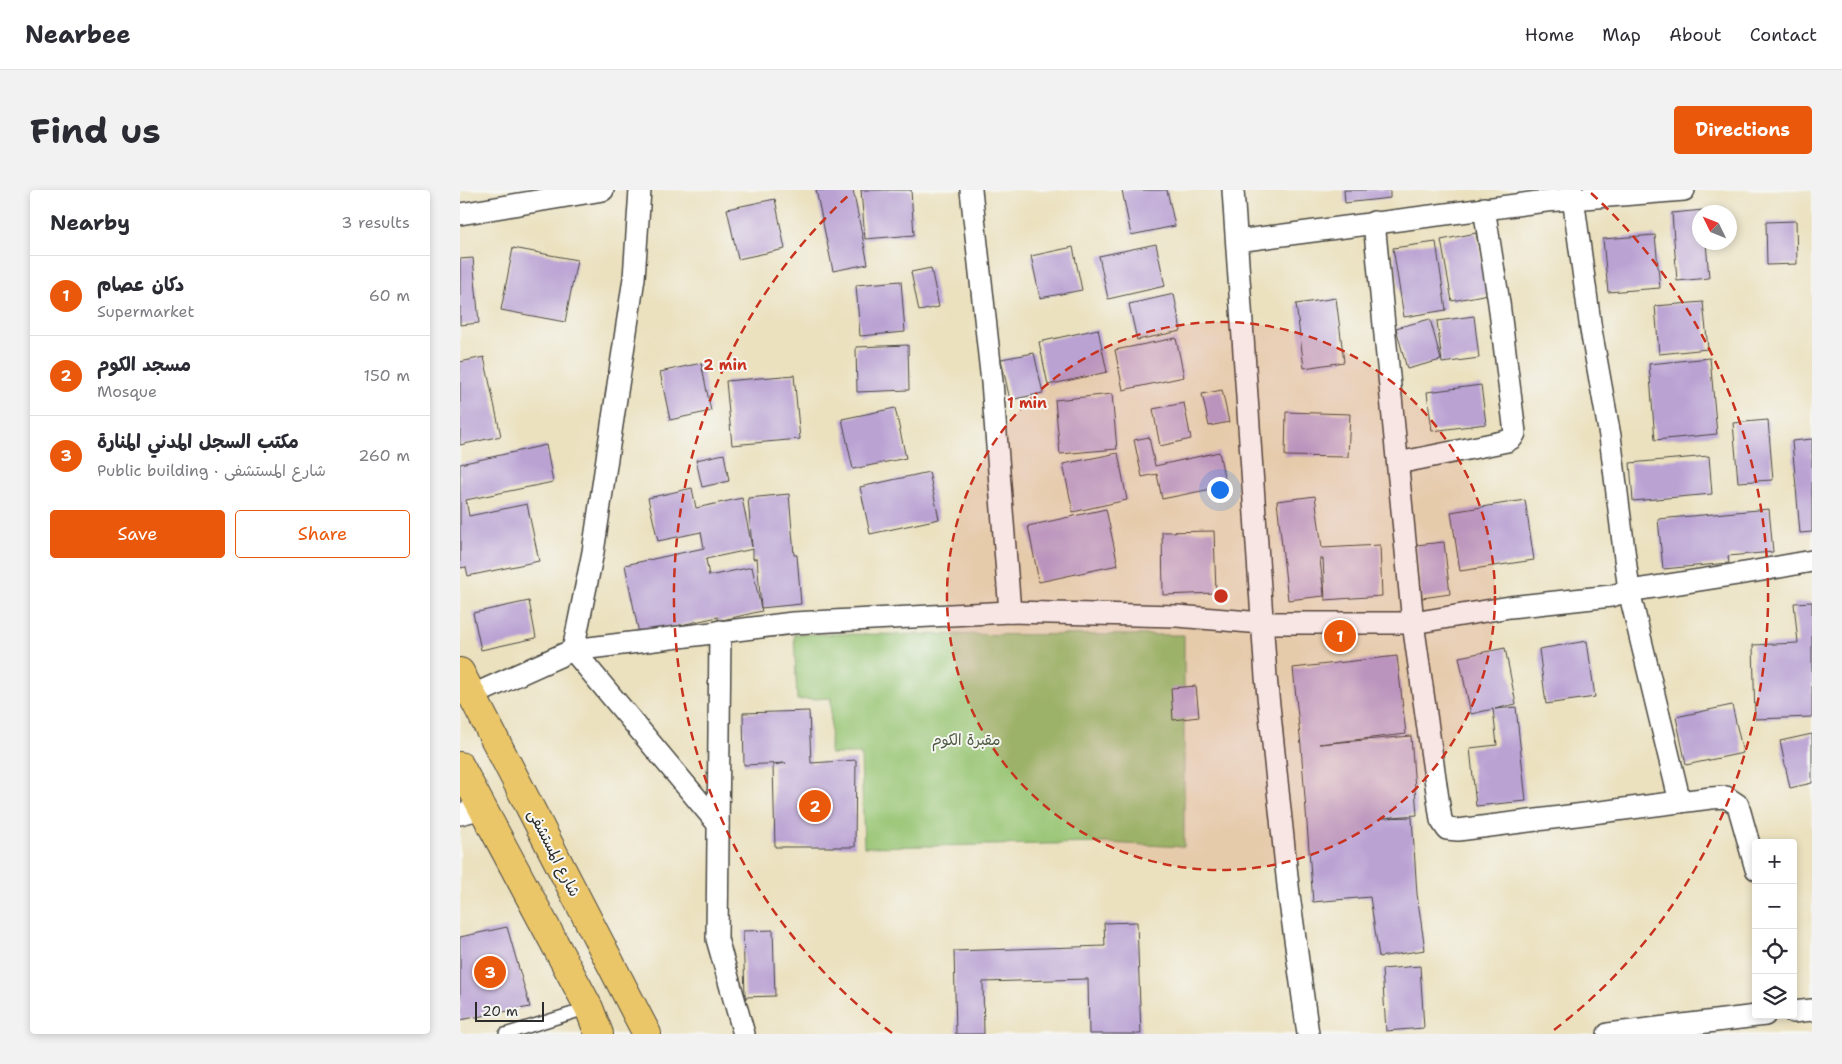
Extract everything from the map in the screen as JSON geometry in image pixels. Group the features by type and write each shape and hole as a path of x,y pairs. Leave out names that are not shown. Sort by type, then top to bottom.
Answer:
{"main road":[{"name":"شارع المستشفى","path":"460,672 647,1034"},
{"path":"460,766 472,811 589,1008 599,1034"}],"street":[{"path":"460,214 603,190"},
{"path":"573,650 593,552 634,278 640,190"},
{"path":"971,190 992,382 1010,612"},
{"path":"1233,190 1262,594 1262,623 1288,885 1308,1034"},
{"path":"1237,241 1484,208 1572,194 1684,190"},
{"path":"1572,194 1591,330 1610,436 1629,591 1680,802"},
{"path":"1398,463 1507,441 1515,433 1499,303 1484,208"},
{"path":"1374,222 1413,623 1441,820 1447,829 1458,830 1726,797 1738,805 1752,855"},
{"path":"473,695 573,650 793,623 1010,612 1177,616 1262,623 1413,623 1510,607 1611,596 1629,591 1812,561"},
{"path":"720,631 717,939 744,1034"},
{"path":"573,650 718,824"},
{"path":"1608,1034 1752,1016"}],"lane":[{"path":"505,1034 589,1008"}],"green space":[{"name":"مقبرة الكوم","path":"794,634 1184,635 1184,847 1106,843 864,847 861,754 830,754 831,698 797,700"}],"building":[{"path":"816,190 853,190 868,264 833,271"},
{"path":"861,190 911,190 914,235 865,239"},
{"path":"1122,190 1167,190 1175,226 1131,235"},
{"path":"1344,190 1390,190 1390,198 1345,203"},
{"path":"775,199 785,249 738,259 727,209"},
{"path":"1692,211 1692,250 1707,250 1709,278 1677,281 1672,213"},
{"path":"1796,221 1797,264 1767,265 1766,222"},
{"path":"1476,233 1488,294 1452,301 1441,240"},
{"path":"1655,235 1660,288 1608,292 1603,239"},
{"path":"1436,242 1446,310 1404,317 1393,248"},
{"path":"1156,244 1165,286 1108,299 1099,256"},
{"path":"1073,247 1082,290 1040,298 1031,256"},
{"path":"513,248 577,260 565,322 501,310"},
{"path":"473,258 479,323 460,325 460,259"},
{"path":"931,268 939,307 919,311 911,272"},
{"path":"901,281 905,332 860,336 856,285"},
{"path":"1174,294 1181,331 1137,340 1129,304"},
{"path":"1336,298 1344,362 1304,368 1296,304"},
{"path":"1703,302 1708,349 1659,354 1655,306"},
{"path":"1474,316 1479,358 1442,363 1437,321"},
{"path":"1430,319 1441,360 1407,369 1396,328"},
{"path":"1098,329 1107,372 1048,385 1039,342"},
{"path":"1176,338 1184,377 1123,390 1115,350"},
{"path":"908,345 909,390 857,392 856,347"},
{"path":"1034,353 1043,393 1010,400 1001,359"},
{"path":"484,357 501,436 460,445 460,362"},
{"path":"1710,358 1717,434 1655,440 1649,364"},
{"path":"701,363 711,411 670,420 660,372"},
{"path":"794,375 800,439 732,445 726,381"},
{"path":"1481,385 1486,424 1432,431 1427,392"},
{"path":"1222,390 1229,422 1209,426 1202,394"},
{"path":"1112,394 1117,449 1060,454 1055,400"},
{"path":"1184,403 1191,439 1160,446 1153,409"},
{"path":"895,408 906,458 853,469 842,419"},
{"path":"1286,412 1350,414 1348,457 1285,456"},
{"path":"1768,420 1773,480 1738,482 1733,423"},
{"path":"1149,437 1155,466 1219,452 1226,486 1162,499 1157,474 1142,477 1134,440"},
{"path":"1812,439 1812,532 1800,533 1792,441"},
{"path":"546,445 553,482 466,500 469,516 527,504 539,561 468,576 466,567 460,568 460,464"},
{"path":"1118,453 1127,500 1073,512 1063,464"},
{"path":"724,454 729,481 702,487 696,460"},
{"path":"1709,456 1712,494 1633,501 1630,463"},
{"path":"929,472 939,519 870,534 860,487"},
{"path":"692,488 696,508 742,498 752,547 748,498 789,494 794,555 797,555 801,604 761,608 762,611 718,621 718,617 639,634 625,565 704,548 701,532 658,541 648,498","holes":["753,549 753,559 757,558 761,608 752,567 709,576 706,559"]},
{"path":"1315,496 1322,548 1380,545 1382,596 1325,600 1323,559 1320,559 1324,596 1288,600 1277,501"},
{"path":"1525,500 1534,560 1460,571 1451,512"},
{"path":"1106,509 1118,565 1039,582 1028,526"},
{"path":"1769,509 1773,552 1728,556 1729,563 1663,569 1658,519"},
{"path":"1214,531 1216,593 1163,595 1162,532"},
{"path":"1444,542 1450,594 1422,598 1416,545"},
{"path":"529,601 536,638 481,650 473,613"},
{"path":"1812,602 1812,717 1755,719 1753,645 1798,643 1794,603"},
{"path":"1587,641 1595,697 1546,704 1539,649"},
{"path":"1505,648 1516,704 1495,709 1516,707 1526,801 1476,806 1470,748 1497,745 1493,709 1471,714 1459,657"},
{"path":"1397,656 1406,734 1319,744 1411,736 1417,815 1381,818 1412,817 1417,894 1425,950 1379,957 1370,897 1313,902 1293,668"},
{"path":"1196,686 1199,717 1173,720 1171,688"},
{"path":"1732,705 1743,753 1686,765 1676,717"},
{"path":"809,711 811,763 856,760 855,847 775,847 773,765 786,763 744,765 743,713"},
{"path":"1812,734 1812,783 1790,788 1780,741"},
{"path":"1137,922 1141,1034 1089,1034 1088,979 983,982 984,1034 956,1034 954,951 1105,946 1104,923"},
{"path":"507,927 530,1007 460,1020 460,937"},
{"path":"773,930 775,996 745,997 743,931"},
{"path":"1420,966 1424,1028 1386,1031 1382,969"}],"place":[{"name":"دكان عصام","path":"1340,636"},
{"name":"مسجد الكوم","path":"815,806"},
{"name":"مكتب السجل المدني المنارة","path":"490,972"}]}
